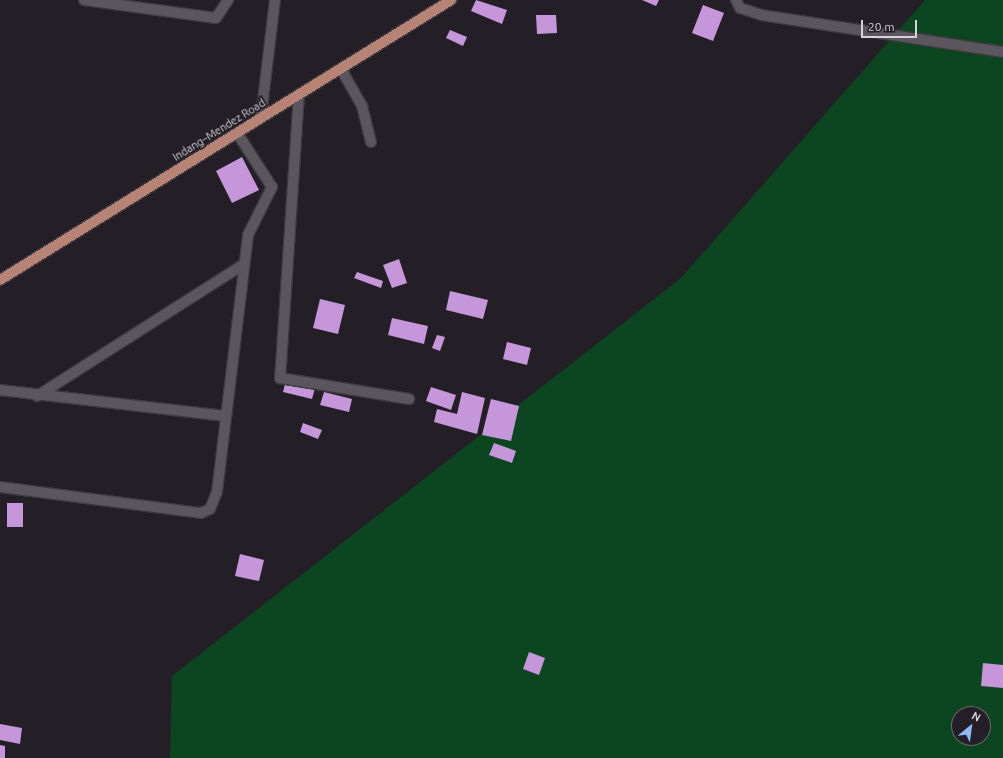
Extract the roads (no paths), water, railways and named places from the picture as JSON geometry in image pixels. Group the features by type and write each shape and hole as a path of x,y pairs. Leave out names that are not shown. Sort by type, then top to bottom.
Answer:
{"main road":[{"name":"Indang–Mendez Road","path":"0,280 451,0"}],"street":[{"path":"84,0 122,2 216,18 228,0"},
{"path":"261,117 275,0"},
{"path":"736,0 740,8 761,15 1003,52"},
{"path":"341,69 362,106 371,142"},
{"path":"300,94 280,378 409,399"},
{"path":"0,487 202,514 210,509 217,492 244,264 252,224 272,187 237,133"},
{"path":"37,396 244,264"},
{"path":"0,390 37,396 226,416"}]}
